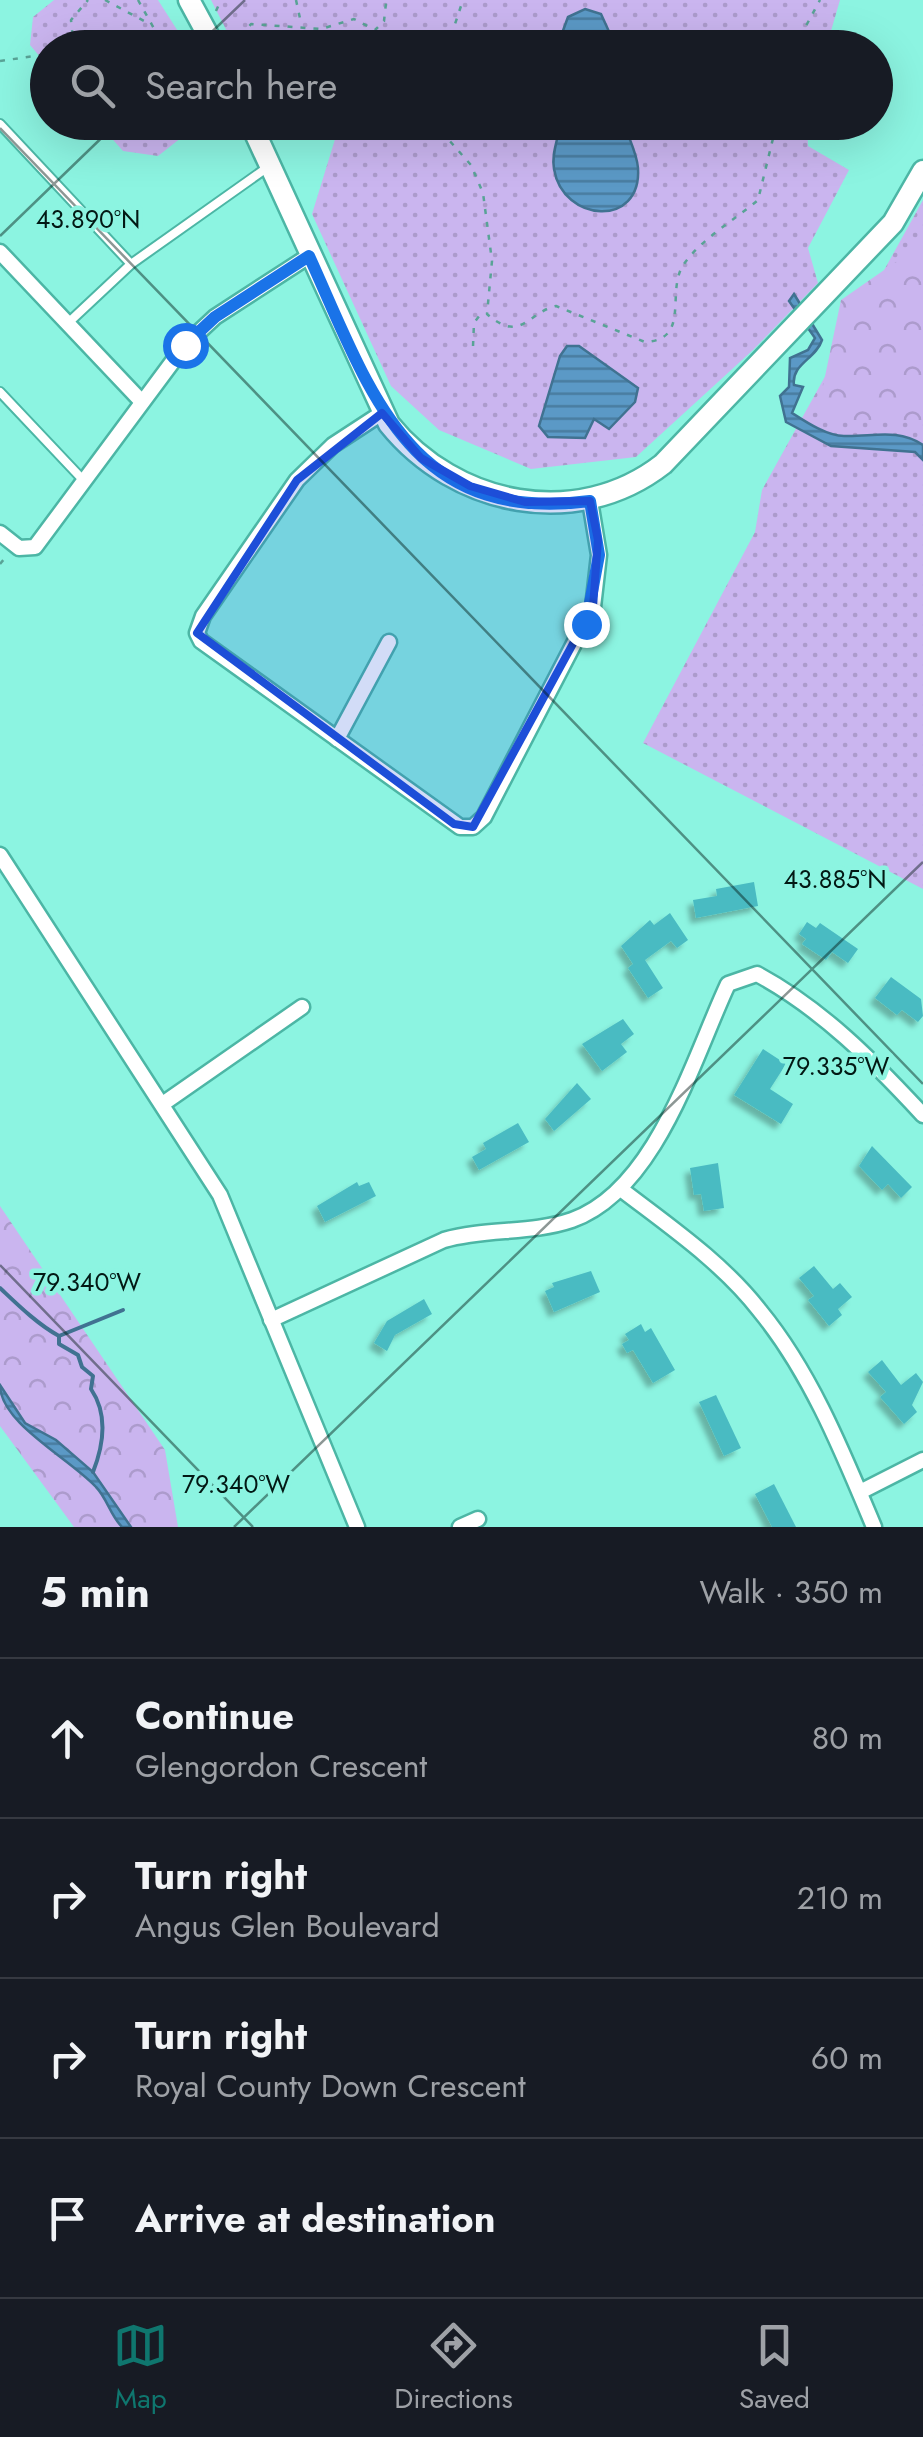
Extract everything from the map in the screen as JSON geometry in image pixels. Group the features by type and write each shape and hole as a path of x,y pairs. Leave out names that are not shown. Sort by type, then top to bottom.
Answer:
{"street":[{"path":"189,0 211,30"},
{"path":"258,140 382,413 421,458 482,491 537,504 590,501 635,483 662,464 893,223 923,171"},
{"path":"0,252 142,402"},
{"path":"0,532 19,548 35,547 202,328 309,256"},
{"path":"382,413 333,446 297,480 197,630 201,642 454,824 466,828 480,823 593,606 599,555 590,501"},
{"path":"337,739 389,642"},
{"path":"0,855 164,1103 220,1196 357,1527"},
{"path":"271,1320 444,1240 473,1231 551,1226 599,1208 622,1190 658,1136 728,984 742,977 757,974 822,1018 862,1050 923,1115"},
{"path":"164,1103 302,1007"},
{"path":"622,1190 703,1254 758,1308 788,1349 874,1527"},
{"path":"860,1492 923,1460"},
{"path":"460,1527 478,1520"}],"lane":[{"path":"0,124 132,264"},
{"path":"67,324 132,264 270,166"},
{"path":"0,392 85,482"}],"path":[{"path":"73,30 79,2 88,0"},
{"path":"105,0 148,22"},
{"path":"138,0 153,30"},
{"path":"216,11 222,0"},
{"path":"296,0 301,24"},
{"path":"453,30 463,0"},
{"path":"804,30 820,0"},
{"path":"244,30 251,24 284,29 301,24 321,29 354,19 375,30 384,22 386,3"},
{"path":"0,61 30,57"},
{"path":"449,140 470,165 483,193 492,261 484,310 474,322 473,346"},
{"path":"484,310 504,325 528,325 556,306 645,342 658,341 673,327 682,268 721,225 758,200 772,140"},
{"path":"0,564 5,558"}],"highlighted area":[{"path":"382,413 421,458 470,486 525,502 590,501 598,540 593,607 473,827 454,824 197,633 297,480"}],"green space":[{"path":"54,0 158,0 177,30 32,30 33,17"},
{"path":"211,0 840,0 831,30 226,30"},
{"path":"113,140 178,140 158,156 123,151"},
{"path":"335,140 808,140 808,146 849,170 808,248 818,283 753,350 636,457 531,469 439,430 391,386 312,214"},
{"path":"923,200 923,889 643,743 755,532 762,490"},
{"path":"923,243 923,420 835,421 819,405 841,300"},
{"path":"0,1206 165,1450 178,1527 74,1527 0,1426"}],"water":[{"path":"585,9 601,14 608,30 563,30 568,17"},
{"path":"557,140 630,140 638,168 636,187 628,201 616,209 586,208 571,200 560,187 554,157"},
{"path":"794,294 822,340 796,372 794,385 803,387 792,413 837,435 894,435 913,440 923,445 923,460 915,452 831,446 786,422 780,396 789,387 790,358 808,350 815,338 789,301"},
{"path":"567,346 579,346 638,388 635,402 609,429 594,419 585,438 548,437 539,426 560,356"},
{"path":"0,1385 25,1423 56,1440 93,1472 131,1527 122,1527 96,1487 11,1413"}],"building":[{"path":"754,882 758,906 696,918 693,900 717,896 716,889"},
{"path":"670,913 688,940 677,948 671,941 645,960 663,988 648,998 628,968 633,964 621,946 650,920 654,925"},
{"path":"807,922 816,928 820,923 858,949 848,963 832,952 826,960 802,944 806,939 799,934"},
{"path":"891,977 921,999 923,1016 918,1022 902,1010 897,1015 875,998"},
{"path":"623,1019 634,1034 621,1044 627,1052 602,1071 582,1044"},
{"path":"763,1049 786,1064 770,1089 793,1104 781,1124 734,1095"},
{"path":"577,1083 591,1099 554,1131 545,1119"},
{"path":"518,1123 529,1142 479,1170 472,1157 486,1149 483,1143"},
{"path":"872,1146 912,1187 901,1198 888,1184 882,1190 859,1166"},
{"path":"718,1163 724,1208 704,1211 701,1194 694,1195 690,1168"},
{"path":"357,1182 359,1186 369,1182 376,1196 325,1222 317,1206"},
{"path":"814,1266 833,1289 840,1283 852,1297 838,1309 842,1315 829,1326 808,1300 814,1296 799,1278"},
{"path":"591,1271 600,1292 554,1312 545,1291 554,1287 552,1283"},
{"path":"424,1299 432,1314 395,1335 387,1351 374,1343 387,1321"},
{"path":"641,1324 645,1332 651,1328 675,1370 653,1383 633,1350 627,1353 622,1344 629,1340 625,1334"},
{"path":"882,1360 901,1385 916,1373 923,1382 912,1405 917,1412 904,1424 880,1397 886,1392 868,1372"},
{"path":"716,1395 741,1448 724,1456 699,1402"},
{"path":"774,1484 796,1527 772,1527 755,1494"}],"waterway":[{"path":"0,1288 59,1336 59,1344 78,1355 82,1367 93,1376 91,1389 103,1429 93,1472"},
{"path":"59,1336 123,1310"}],"route":[{"path":"185,345 215,317 309,256 377,404 412,450 482,491 524,502 590,501 599,555 593,606 586,624"}]}
